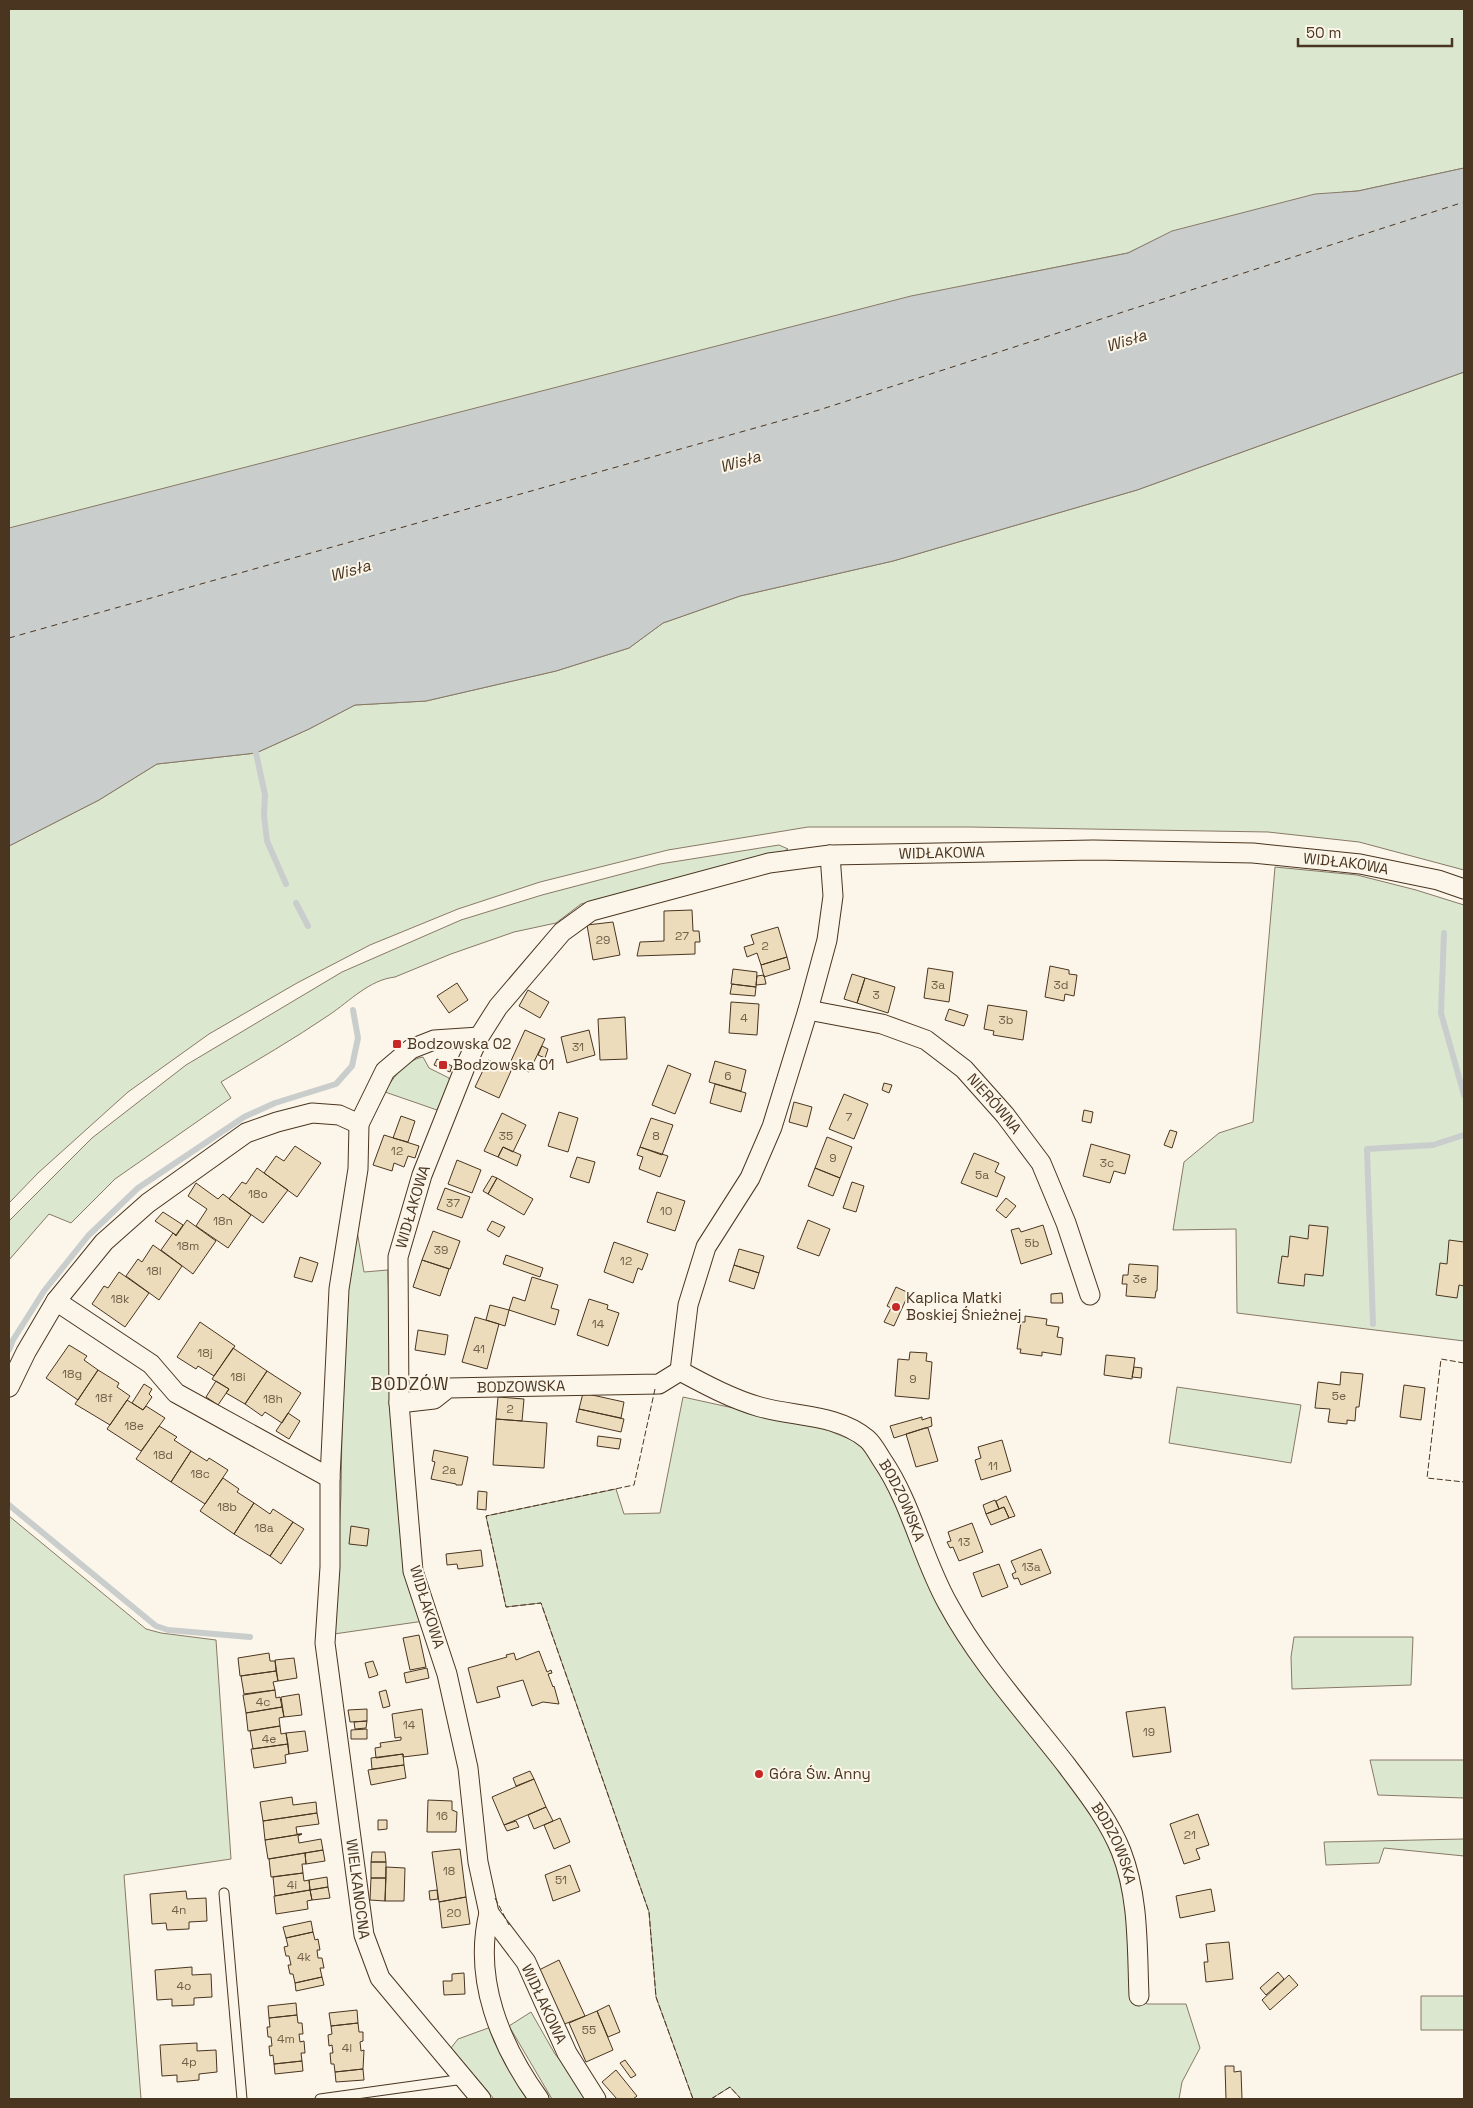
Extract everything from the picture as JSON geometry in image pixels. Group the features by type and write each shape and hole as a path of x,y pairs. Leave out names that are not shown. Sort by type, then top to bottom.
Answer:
{"street":[{"name":"WIDŁAKOWA","path":"596,2099 567,2053 526,1962 490,1912 478,1862 466,1758 447,1674 414,1571 399,1403 398,1257 422,1175 479,1037 498,1007 562,932 591,911 769,863 830,855 1093,850 1253,853 1360,864 1438,880 1464,889"},
{"path":"680,1371 688,1305 706,1247 750,1178 772,1127 808,1010 827,940 833,896 830,855"},
{"name":"NIERÓWNA","path":"808,1010 882,1024 926,1040 964,1069 1005,1115 1041,1163 1066,1223 1090,1295"},
{"path":"56,1301 151,1364 176,1393 330,1478 339,1289 358,1169 359,1124 385,1071 402,1055 418,1045 434,1040 479,1037"},
{"path":"9,1387 26,1352 56,1301 104,1242 121,1224 148,1203 246,1133 277,1122 312,1113 338,1116 359,1124"},
{"name":"BODZOWSKA","path":"399,1403 434,1399 448,1388 659,1384 680,1371 724,1394 761,1407 838,1423 868,1440 895,1480 948,1605 998,1680 1099,1808 1121,1850 1135,1903 1139,1996"},
{"name":"WIELKANOCNA","path":"330,1478 330,1567 325,1643 364,1936 380,1978 482,2099"},
{"path":"490,1912 484,1933 484,1961 493,2013 505,2043 527,2083 539,2099"}],"lane":[{"path":"224,1893 242,2099"},
{"path":"320,2099 465,2079"}],"green space":[{"path":"9,9 1464,9 1464,168 1358,191 1344,192 1157,239 1128,253 992,280 9,538"},
{"path":"1464,372 1464,870 1359,842 1268,832 969,827 808,827 668,850 540,882 458,909 370,945 297,983 209,1034 128,1092 38,1173 9,1203 9,846 99,800 157,764 256,753 309,729 355,705 426,701 556,671 629,648 663,623 740,596 893,561 1137,490"},
{"path":"779,845 788,849 775,857 581,904 556,923 514,932 377,982 316,1024 221,1082 231,1098 115,1179 71,1223 49,1214 9,1260 9,1221 92,1138 186,1065 342,972 461,920 542,895 660,864"},
{"path":"1275,867 1357,875 1464,905 1464,1341 1237,1313 1236,1229 1173,1230 1184,1162 1219,1133 1253,1122"},
{"path":"423,1057 429,1068 449,1078 450,1082 437,1110 385,1092 406,1065"},
{"path":"355,1219 364,1272 388,1270 391,1404 424,1621 334,1634 341,1494 344,1286"},
{"path":"1177,1387 1301,1405 1291,1463 1169,1443"},
{"path":"683,1397 820,1427 854,1441 873,1457 892,1491 937,1597 1092,1810 1124,1879 1135,1996 1147,2004 1186,2004 1200,2048 1182,2082 1179,2099 741,2099 730,2087 711,2099 693,2099 656,1997 649,1912 541,1603 506,1607 486,1516 616,1489 624,1514 660,1513"},
{"path":"9,1516 146,1629 161,1633 216,1640 231,1859 124,1875 141,2099 9,2099"},
{"path":"1294,1637 1413,1637 1411,1685 1292,1689 1291,1657"},
{"path":"1370,1760 1464,1760 1464,1798 1378,1795"},
{"path":"1464,1839 1464,1856 1384,1848 1379,1863 1326,1865 1324,1842"},
{"path":"1421,1996 1464,1996 1464,2030 1421,2030"},
{"path":"531,2012 555,2054 592,2099 552,2099 509,2026"},
{"path":"491,2027 532,2099 494,2099 451,2048 458,2039"}],"water":[{"name":"Wisła","path":"1464,168 1464,372 1137,490 893,561 740,596 663,623 629,648 556,671 426,701 355,705 309,729 256,753 157,764 99,800 9,846 9,528 911,296 1128,253 1172,231 1315,194 1358,191"}],"building":[{"path":"692,910 693,931 699,931 700,942 695,942 695,954 637,956 640,942 664,941 664,911"},
{"path":"613,922 620,955 593,960 587,925"},
{"path":"778,927 787,957 761,965 757,953 747,957 744,947 754,944 751,935"},
{"path":"787,957 790,969 764,977 761,965"},
{"path":"1050,966 1069,970 1069,974 1077,975 1074,996 1065,994 1064,1001 1045,997"},
{"path":"928,968 953,972 949,1002 924,998"},
{"path":"733,969 757,972 756,987 731,984"},
{"path":"852,974 865,978 857,1003 844,999"},
{"path":"764,975 766,984 756,985 757,976"},
{"path":"865,978 895,987 888,1013 857,1003"},
{"path":"457,983 468,1000 449,1013 437,996"},
{"path":"732,984 756,987 755,996 730,994"},
{"path":"528,990 549,1002 540,1018 519,1006"},
{"path":"731,1002 759,1004 757,1035 729,1033"},
{"path":"988,1005 1027,1011 1023,1040 993,1035 994,1031 984,1029"},
{"path":"949,1009 968,1015 964,1026 945,1020"},
{"path":"625,1017 627,1059 600,1060 598,1019"},
{"path":"525,1030 545,1039 529,1072 510,1063"},
{"path":"589,1030 595,1055 567,1063 561,1037"},
{"path":"542,1046 548,1049 545,1058 538,1055"},
{"path":"437,1059 452,1066 450,1072 434,1065"},
{"path":"488,1060 511,1071 499,1098 475,1087"},
{"path":"715,1061 746,1070 741,1091 709,1082"},
{"path":"668,1065 691,1074 675,1114 652,1105"},
{"path":"884,1083 892,1085 889,1093 882,1090"},
{"path":"715,1084 746,1093 741,1112 710,1103"},
{"path":"844,1094 868,1104 854,1139 829,1129"},
{"path":"794,1102 812,1107 807,1127 789,1122"},
{"path":"1084,1110 1093,1112 1091,1123 1082,1121"},
{"path":"559,1112 578,1118 568,1152 548,1146"},
{"path":"502,1113 526,1125 513,1152 503,1147 498,1157 484,1151"},
{"path":"401,1116 415,1121 408,1142 393,1138"},
{"path":"651,1118 673,1125 662,1155 640,1147"},
{"path":"1170,1130 1177,1132 1172,1148 1164,1145"},
{"path":"384,1135 419,1146 415,1158 408,1156 404,1167 394,1163 392,1171 373,1165"},
{"path":"827,1137 852,1147 840,1178 815,1168"},
{"path":"1091,1144 1130,1155 1125,1174 1114,1171 1110,1183 1083,1176"},
{"path":"295,1146 321,1163 297,1197 264,1173 276,1156 284,1161"},
{"path":"503,1147 521,1155 517,1166 498,1157"},
{"path":"640,1147 668,1156 660,1177 639,1169 643,1157 637,1155"},
{"path":"974,1153 999,1163 995,1172 1005,1177 997,1197 961,1183"},
{"path":"577,1157 595,1162 589,1183 570,1177"},
{"path":"457,1160 481,1170 472,1193 448,1184"},
{"path":"257,1168 288,1190 263,1223 229,1199 242,1182 246,1184"},
{"path":"815,1168 840,1178 833,1196 808,1186"},
{"path":"492,1176 497,1178 488,1194 483,1191"},
{"path":"497,1178 533,1199 524,1215 488,1194"},
{"path":"852,1182 864,1186 856,1212 843,1208"},
{"path":"196,1183 218,1199 223,1194 251,1215 228,1248 196,1226 207,1209 188,1196"},
{"path":"445,1188 470,1197 462,1218 437,1209"},
{"path":"657,1192 685,1201 675,1231 647,1222"},
{"path":"1006,1198 1016,1206 1006,1218 996,1210"},
{"path":"163,1212 183,1225 176,1235 155,1221"},
{"path":"187,1220 216,1241 193,1274 161,1250 173,1233 176,1236"},
{"path":"808,1220 830,1229 819,1256 797,1248"},
{"path":"492,1221 505,1227 499,1237 487,1230"},
{"path":"1043,1225 1052,1254 1021,1264 1011,1230 1019,1228 1021,1232"},
{"path":"1309,1225 1328,1227 1323,1276 1305,1274 1304,1286 1278,1283 1282,1256 1288,1257 1290,1236 1308,1239"},
{"path":"433,1231 460,1241 450,1269 422,1260"},
{"path":"1449,1240 1464,1242 1464,1286 1459,1285 1457,1298 1436,1295 1440,1263 1447,1264"},
{"path":"614,1242 648,1254 642,1270 638,1268 633,1283 604,1272"},
{"path":"153,1245 182,1266 159,1300 126,1276 138,1259 142,1262"},
{"path":"739,1249 764,1256 759,1273 734,1265"},
{"path":"506,1255 543,1268 540,1277 503,1264"},
{"path":"300,1257 318,1263 312,1282 294,1277"},
{"path":"422,1260 449,1269 440,1296 413,1287"},
{"path":"1129,1264 1158,1266 1155,1298 1126,1296 1127,1284 1122,1284 1123,1275 1128,1275"},
{"path":"734,1265 759,1273 754,1289 729,1281"},
{"path":"119,1272 149,1293 125,1327 92,1304 104,1286 108,1288"},
{"path":"532,1277 558,1285 551,1308 559,1310 555,1325 509,1310 513,1297 525,1301"},
{"name":"Kaplica Matki Boskiej Śnieżnej","path":"896,1287 909,1293 894,1326 884,1322 891,1308 887,1306"},
{"path":"1062,1293 1063,1303 1051,1303 1051,1294"},
{"path":"589,1299 608,1305 607,1309 619,1313 608,1346 577,1335"},
{"path":"490,1305 509,1310 505,1326 486,1320"},
{"path":"1025,1316 1047,1319 1046,1325 1059,1327 1057,1337 1063,1338 1061,1355 1042,1352 1042,1356 1020,1353 1021,1349 1017,1349 1021,1322 1025,1322"},
{"path":"475,1317 499,1324 487,1369 462,1362"},
{"path":"200,1322 235,1346 214,1376 198,1366 196,1369 177,1357"},
{"path":"418,1330 448,1335 445,1355 415,1350"},
{"path":"69,1345 87,1356 84,1360 98,1370 78,1400 46,1378"},
{"path":"233,1348 267,1371 245,1404 226,1393 229,1389 212,1379"},
{"path":"910,1352 927,1353 926,1361 932,1362 929,1399 895,1396 898,1359 909,1360"},
{"path":"1106,1355 1135,1358 1132,1379 1104,1375"},
{"path":"1134,1367 1142,1368 1141,1378 1132,1377"},
{"path":"98,1370 119,1383 117,1387 130,1396 110,1425 75,1404"},
{"path":"267,1371 301,1393 282,1423 265,1412 262,1416 245,1404"},
{"path":"1341,1372 1363,1374 1359,1407 1356,1407 1355,1421 1347,1420 1347,1424 1328,1422 1330,1409 1315,1408 1318,1382 1340,1385"},
{"path":"216,1381 229,1389 218,1405 206,1397"},
{"path":"144,1384 152,1389 149,1394 152,1397 143,1410 132,1403"},
{"path":"1404,1385 1425,1388 1421,1420 1400,1417"},
{"path":"583,1393 624,1402 621,1418 579,1409"},
{"path":"498,1397 524,1399 522,1421 496,1419"},
{"path":"127,1400 143,1410 146,1406 165,1418 141,1451 107,1429"},
{"path":"579,1409 624,1419 621,1432 576,1422"},
{"path":"288,1413 300,1421 289,1439 276,1431"},
{"path":"922,1417 922,1420 931,1417 932,1426 894,1438 890,1426"},
{"path":"496,1419 547,1423 544,1468 493,1465"},
{"path":"159,1426 177,1437 174,1440 191,1451 171,1482 136,1459"},
{"path":"928,1428 938,1461 916,1467 906,1434"},
{"path":"598,1436 621,1439 619,1449 597,1446"},
{"path":"1002,1440 1011,1471 981,1480 975,1460 981,1458 978,1447"},
{"path":"434,1450 468,1457 462,1485 431,1479 435,1462 432,1461"},
{"path":"191,1451 207,1461 209,1458 228,1470 205,1504 171,1482"},
{"path":"223,1478 239,1489 237,1492 254,1503 234,1534 200,1511"},
{"path":"478,1491 487,1492 486,1510 477,1509"},
{"path":"1006,1496 1015,1516 1009,1518 1004,1507 999,1509 996,1501"},
{"path":"995,1500 999,1509 986,1514 983,1505"},
{"path":"254,1503 270,1514 273,1509 293,1522 270,1556 234,1534"},
{"path":"1004,1507 1009,1518 991,1525 986,1514"},
{"path":"293,1522 304,1529 281,1564 270,1556"},
{"path":"972,1523 983,1552 959,1561 953,1547 950,1548 947,1542 951,1541 948,1532"},
{"path":"351,1526 369,1529 367,1546 349,1544"},
{"path":"1041,1549 1051,1573 1021,1585 1018,1578 1014,1579 1012,1574 1016,1572 1011,1561"},
{"path":"481,1550 483,1566 458,1569 457,1564 447,1565 446,1554"},
{"path":"999,1564 1008,1587 982,1597 973,1573"},
{"path":"419,1635 426,1667 410,1670 403,1638"},
{"path":"539,1651 547,1672 551,1670 552,1673 548,1674 554,1686 559,1704 543,1702 532,1706 523,1680 497,1687 500,1697 477,1703 468,1668 507,1657 506,1655 514,1653 516,1660"},
{"path":"269,1653 270,1661 275,1661 276,1671 240,1676 238,1658"},
{"path":"294,1658 297,1678 278,1681 275,1660"},
{"path":"373,1661 378,1675 369,1678 365,1663"},
{"path":"427,1668 429,1678 406,1683 404,1673"},
{"path":"276,1671 278,1681 273,1682 275,1690 244,1694 241,1676"},
{"path":"275,1690 276,1698 280,1697 282,1707 246,1713 243,1695"},
{"path":"386,1690 390,1706 383,1708 379,1692"},
{"path":"299,1694 302,1715 284,1717 281,1697"},
{"path":"282,1707 284,1717 279,1718 280,1726 248,1731 246,1713"},
{"path":"1165,1707 1171,1752 1133,1757 1126,1712"},
{"path":"367,1709 367,1721 350,1722 348,1710"},
{"path":"422,1709 428,1754 403,1757 403,1754 376,1758 375,1748 381,1747 380,1743 401,1740 401,1737 395,1738 392,1714"},
{"path":"367,1721 366,1728 355,1729 354,1722"},
{"path":"280,1726 281,1734 286,1733 288,1744 253,1749 250,1731"},
{"path":"367,1729 367,1739 351,1739 351,1730"},
{"path":"305,1731 308,1751 289,1754 286,1733"},
{"path":"288,1744 289,1754 285,1755 286,1763 254,1768 251,1749"},
{"path":"403,1754 404,1765 372,1769 371,1758"},
{"path":"404,1765 406,1778 371,1785 368,1770"},
{"path":"530,1771 534,1779 516,1786 513,1778"},
{"path":"534,1779 546,1807 504,1825 492,1797"},
{"path":"292,1797 293,1805 316,1802 317,1813 263,1821 260,1802"},
{"path":"428,1800 452,1801 452,1810 457,1812 456,1832 427,1832"},
{"path":"546,1807 553,1821 534,1829 528,1815"},
{"path":"317,1813 319,1824 296,1827 297,1834 302,1834 265,1840 263,1821"},
{"path":"1198,1814 1209,1845 1196,1849 1200,1859 1184,1864 1170,1824"},
{"path":"560,1818 570,1842 554,1849 544,1825"},
{"path":"378,1820 387,1820 387,1829 378,1830"},
{"path":"516,1821 519,1827 507,1831 504,1825"},
{"path":"302,1834 298,1836 299,1843 321,1839 323,1850 268,1859 265,1840"},
{"path":"460,1849 466,1897 439,1902 432,1852"},
{"path":"323,1850 325,1861 306,1864 305,1853"},
{"path":"372,1852 385,1852 386,1862 371,1862"},
{"path":"305,1853 306,1864 302,1864 303,1873 271,1877 269,1859"},
{"path":"371,1862 386,1862 386,1878 371,1878"},
{"path":"570,1865 580,1891 553,1901 545,1875"},
{"path":"386,1867 405,1868 404,1901 385,1901"},
{"path":"303,1873 304,1881 309,1880 310,1890 275,1896 273,1877"},
{"path":"327,1877 328,1887 310,1890 309,1880"},
{"path":"371,1878 386,1878 385,1901 370,1900"},
{"path":"328,1887 330,1898 312,1900 310,1890"},
{"path":"1211,1889 1215,1911 1180,1918 1176,1896"},
{"path":"310,1890 312,1900 307,1901 308,1909 276,1914 274,1896"},
{"path":"437,1890 438,1899 430,1900 429,1891"},
{"path":"186,1891 187,1899 206,1898 207,1921 189,1922 189,1929 167,1930 166,1923 152,1924 150,1894"},
{"path":"466,1897 470,1924 442,1928 439,1902"},
{"path":"311,1921 313,1932 286,1938 283,1927"},
{"path":"313,1932 315,1940 318,1939 320,1950 317,1950 318,1958 322,1958 324,1968 320,1968 322,1977 295,1983 288,1965 291,1965 289,1956 286,1956 284,1947 288,1946 286,1938"},
{"path":"1229,1942 1233,1979 1206,1982 1204,1962 1208,1962 1206,1944"},
{"path":"559,1960 585,2016 562,2025 537,1971"},
{"path":"192,1967 192,1975 211,1974 212,1997 194,1998 194,2005 172,2006 172,1999 157,2000 155,1970"},
{"path":"1278,1972 1284,1979 1266,1995 1260,1988"},
{"path":"464,1973 465,1994 444,1995 443,1981 452,1981 452,1974"},
{"path":"1289,1975 1298,1985 1270,2010 1262,2000"},
{"path":"322,1977 324,1985 296,1991 295,1983"},
{"path":"296,2003 297,2015 269,2018 268,2006"},
{"path":"609,2005 620,2032 608,2037 597,2011"},
{"path":"357,2010 358,2023 331,2026 329,2013"},
{"path":"597,2011 613,2050 586,2062 569,2023"},
{"path":"297,2015 298,2023 302,2023 303,2034 299,2034 300,2042 304,2041 305,2053 301,2053 302,2061 274,2064 273,2055 270,2056 269,2046 272,2046 271,2037 268,2037 267,2027 270,2027 269,2018"},
{"path":"358,2023 359,2032 363,2032 363,2041 360,2042 361,2051 364,2050 363,2069 335,2072 334,2064 331,2064 330,2053 333,2053 332,2045 329,2046 328,2035 332,2034 331,2026"},
{"path":"197,2043 197,2051 216,2050 217,2072 199,2074 199,2080 177,2082 177,2075 162,2076 160,2045"},
{"path":"625,2060 636,2075 631,2078 620,2063"},
{"path":"302,2061 303,2071 275,2074 274,2064"},
{"path":"1225,2066 1234,2066 1234,2072 1241,2071 1242,2099 1226,2099"},
{"path":"363,2069 364,2080 336,2082 335,2072"},
{"path":"616,2070 637,2096 633,2099 617,2099 602,2082"}],"waterway":[{"path":"256,753 265,795 264,815 267,841 286,884"},
{"path":"296,903 308,926"},
{"path":"1444,933 1441,1013 1464,1095"},
{"path":"9,1350 13,1340 44,1291 88,1236 138,1188 244,1117 275,1103 336,1084 352,1066 358,1038 353,1010"},
{"path":"1373,1324 1367,1149 1433,1145 1464,1135"},
{"path":"9,1505 156,1626 168,1630 250,1637"}],"ferry route":[{"path":"9,638 819,410 1464,202"}],"fence":[{"path":"1464,1363 1441,1359 1427,1478 1464,1482"},
{"path":"655,1389 634,1485 486,1516 506,1607 541,1603 649,1912 656,1997 693,2099"},
{"path":"495,1898 509,1925"},
{"path":"711,2099 730,2087 741,2099"}],"place":[{"name":"Bodzowska 02","path":"397,1044"},
{"name":"Bodzowska 01","path":"443,1065"},
{"name":"Kaplica Matki Boskiej Śnieżnej","path":"896,1307"},
{"name":"Góra Św. Anny","path":"759,1774"}],"district":[{"name":"BODZÓW","path":"410,1384"}]}
